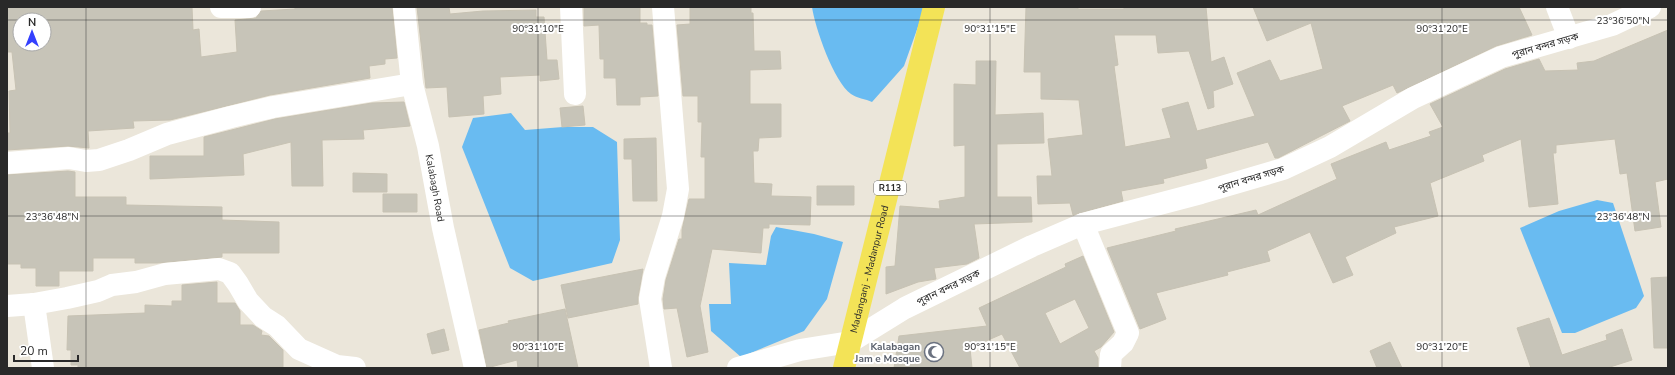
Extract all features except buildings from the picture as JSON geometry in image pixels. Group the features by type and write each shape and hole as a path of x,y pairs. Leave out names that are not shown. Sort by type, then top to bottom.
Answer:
{"main road":[{"name":"Madanganj - Madanpur Road","path":"844,368 934,7"}],"street":[{"path":"221,7 250,7"},
{"name":"Kalabagh Road","path":"404,7 412,84 428,146 474,368"},
{"path":"571,7 575,94"},
{"path":"661,368 650,299 654,277 673,216 678,190 663,7"},
{"path":"1557,7 1569,38"},
{"name":"পুরান বন্দর সড়ক","path":"850,342 905,308 1032,246 1083,224 1187,197 1283,169 1330,147 1413,98 1502,57 1612,25 1650,7"},
{"path":"7,163 69,158 86,161 99,160 129,150 167,134 273,107 412,84"},
{"path":"1083,224 1128,333 1123,343 1111,354 1110,368"},
{"path":"7,306 34,304 98,292 112,285 136,282 165,274 219,269 230,274 248,301 263,317 277,326 299,349 337,366 355,368"},
{"path":"34,304 43,368"},
{"path":"738,368 800,350 850,342"}],"water":[{"path":"812,7 925,7 904,66 872,102 851,94 838,78 821,41"},
{"path":"511,113 525,130 563,127 593,127 617,142 620,240 612,263 533,281 510,268 462,147 473,118"},
{"path":"1597,200 1613,203 1644,296 1636,308 1575,333 1562,333 1520,228 1559,211"},
{"path":"776,227 814,234 843,242 827,299 804,331 741,357 711,331 709,304 731,304 729,263 766,265 771,236"}],"place":[{"name":"Kalabagan Jam e Mosque","path":"934,352"}]}
